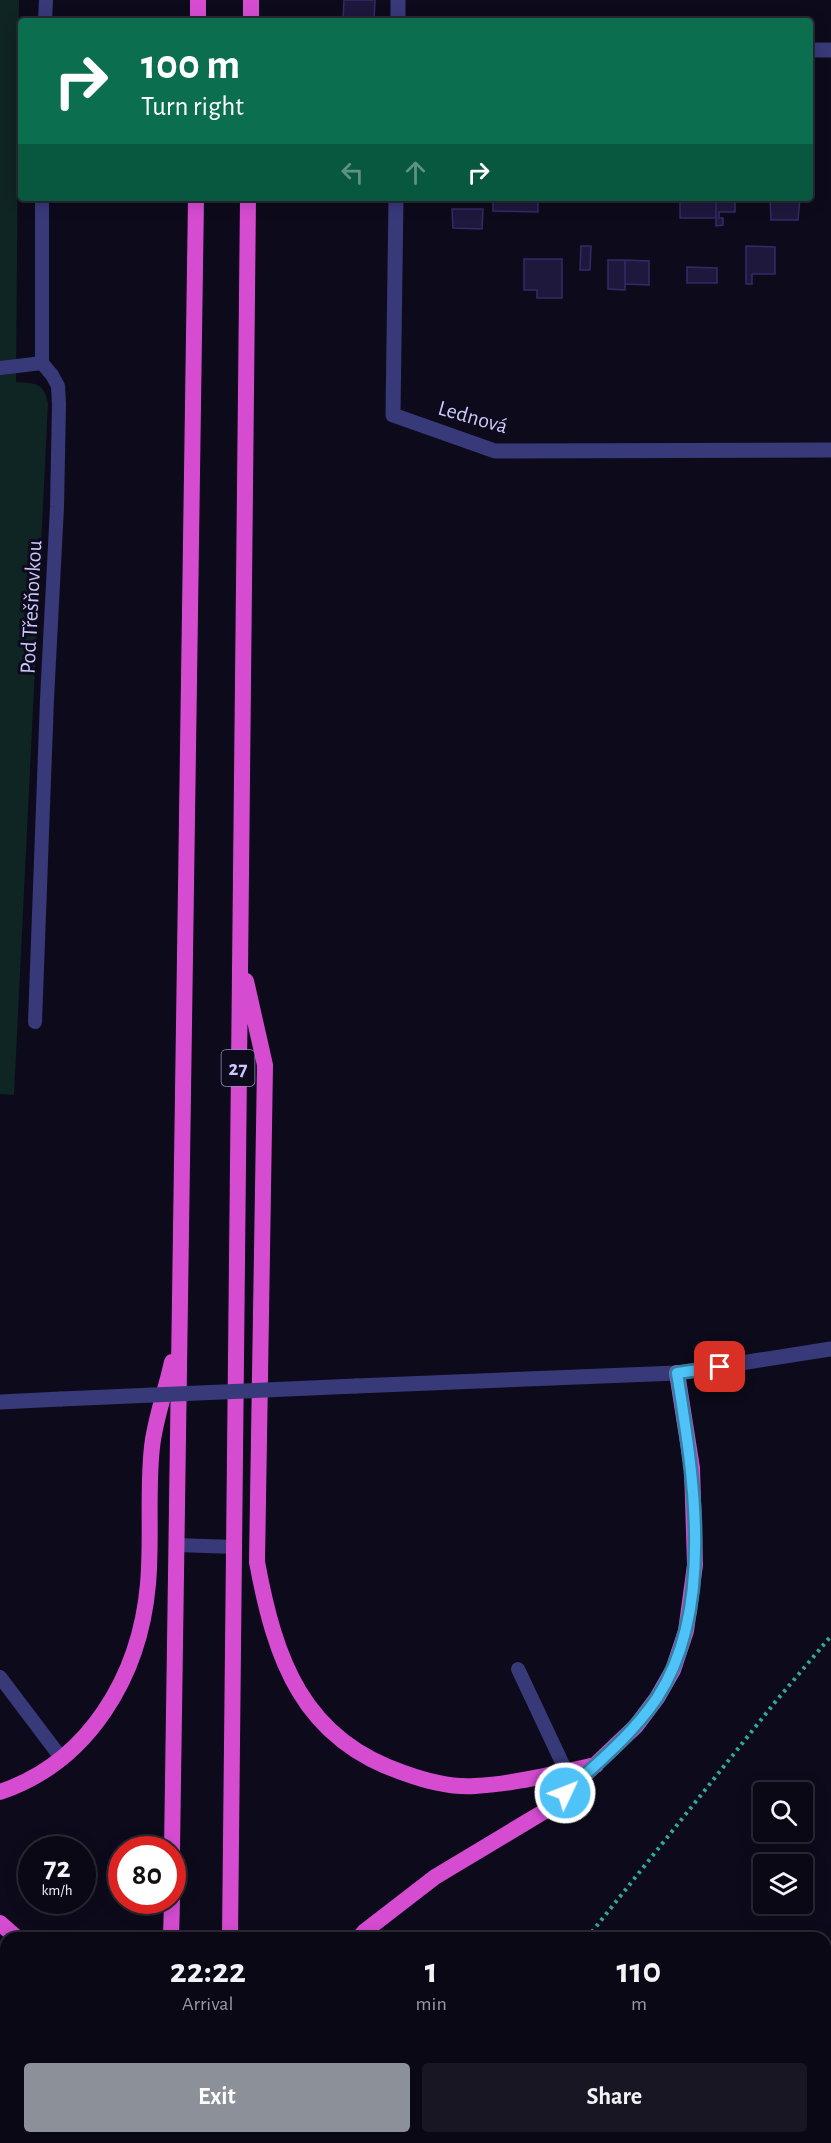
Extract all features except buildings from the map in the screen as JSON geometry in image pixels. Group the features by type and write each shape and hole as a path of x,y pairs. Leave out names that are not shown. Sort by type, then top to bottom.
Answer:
{"highway":[{"path":"198,0 198,18"},
{"path":"251,0 251,18"},
{"path":"172,1836 196,201"},
{"name":"27","path":"230,1932 248,201"},
{"path":"239,952 265,1065 256,1562 264,1602 278,1649 293,1684 316,1716 349,1748 387,1768 430,1783 473,1787 596,1765"},
{"path":"0,1792 49,1769 76,1748 99,1719 121,1685 143,1616 148,1585 152,1446 179,1332"},
{"path":"364,1932 435,1877 550,1808 636,1726 657,1698 673,1670 686,1631 695,1565 692,1468 677,1373"},
{"path":"171,1932 172,1914"}],"street":[{"path":"399,0 399,18"},
{"path":"813,50 831,50"},
{"name":"Lednová","path":"396,201 393,415 495,452 831,450"},
{"path":"0,1402 677,1373 831,1349"}],"lane":[{"path":"45,18 46,0"},
{"path":"0,368 42,363 42,201"},
{"name":"Pod Třešňovkou","path":"35,1023 47,699 57,507 59,404 58,386 42,363"},
{"path":"176,1545 234,1547"},
{"path":"518,1669 566,1771"},
{"path":"0,1677 62,1759"}],"path":[{"path":"592,1932 776,1701 831,1636"}],"green space":[{"path":"0,0 19,0 16,382 41,387 48,403 14,1095 0,1094"}],"route":[{"path":"565,1793 636,1726 657,1698 673,1670 686,1631 695,1565 692,1468 677,1373 720,1367"}]}
